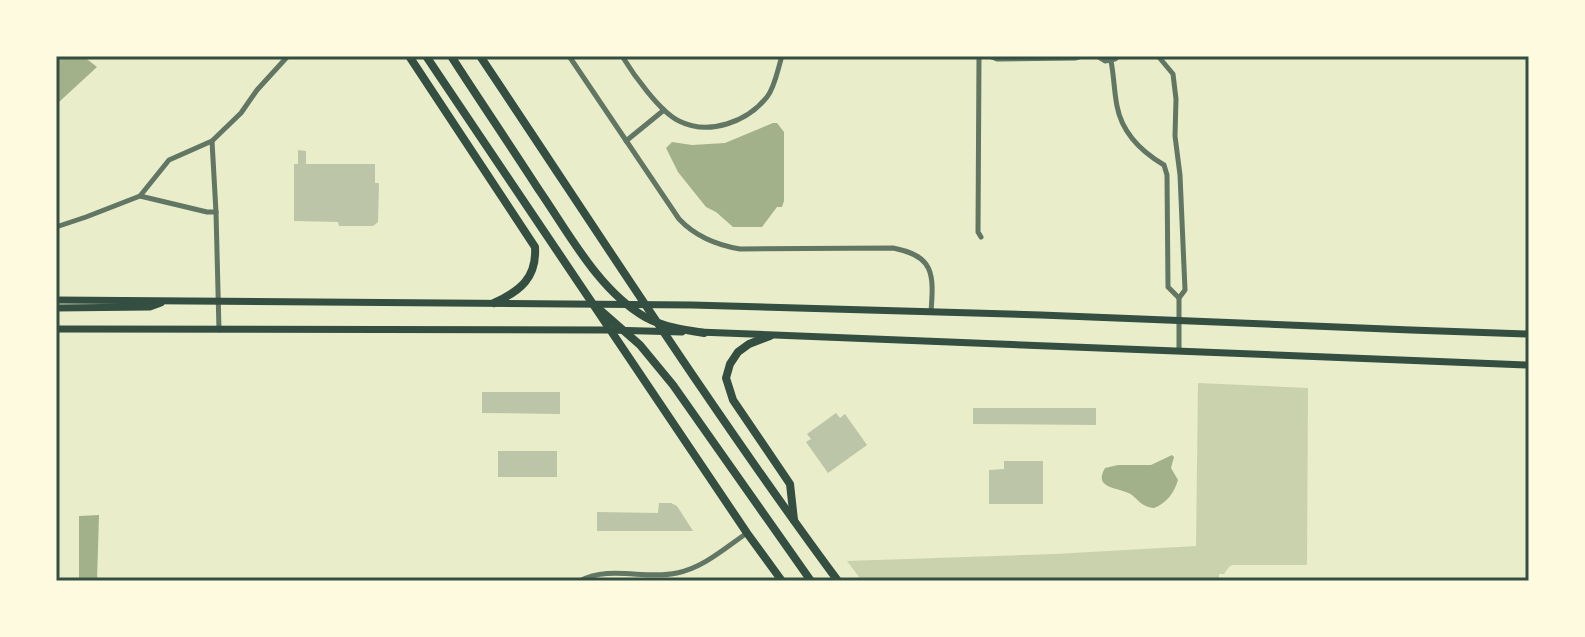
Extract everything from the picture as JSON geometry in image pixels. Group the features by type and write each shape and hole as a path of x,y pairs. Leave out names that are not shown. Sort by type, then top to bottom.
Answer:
{"main road":[{"path":"409,56 535,247 531,274 522,287 494,303"},
{"path":"426,56 782,581"},
{"path":"451,56 586,259 604,281 643,316 704,333"},
{"path":"480,56 643,304 838,581"},
{"path":"56,300 643,304 1529,334"},
{"path":"56,308 150,307 166,300"},
{"path":"592,304 624,330 673,385 811,581"},
{"path":"56,329 624,330 1529,365"},
{"path":"770,336 738,352 727,371 727,384 733,400 790,484 794,521"}],"street":[{"path":"56,227 140,196 169,160 212,141 241,113 288,56"},
{"path":"569,56 679,219 695,234 740,249 893,248 910,251 926,263 930,271 931,312"},
{"path":"622,56 664,110 679,121 721,127 747,116 769,95 782,56"},
{"path":"979,56 978,232 981,237"},
{"path":"989,56 997,59 1082,56"},
{"path":"1097,56 1105,61 1119,56"},
{"path":"1158,56 1173,74 1176,99 1175,136 1180,175 1185,290 1179,298 1179,352"},
{"path":"1111,61 1116,105 1124,129 1152,158 1164,165 1167,175 1168,287 1179,298"},
{"path":"626,141 664,110"},
{"path":"212,141 219,330"},
{"path":"140,196 216,212"},
{"path":"580,581 599,574 668,575 687,571 747,533"}],"shaded area":[{"path":"56,56 83,56 97,67 59,102 56,100"},
{"path":"777,123 784,132 782,207 777,207 762,227 733,227 706,207 678,172 666,148 672,142 692,145 725,143"},
{"path":"1198,383 1308,388 1307,565 1232,565 1224,574 1219,574 1219,581 862,581 847,561 1196,546"},
{"path":"1172,455 1171,468 1178,480 1169,497 1154,508 1102,480 1105,468 1151,465"},
{"path":"99,515 97,581 79,581 79,516"}],"building":[{"path":"298,150 306,151 306,164 375,164 375,183 379,183 378,222 373,226 339,226 338,222 294,221 294,164 298,164"},
{"path":"482,392 560,392 560,414 482,413"},
{"path":"973,408 1096,408 1096,425 973,424"},
{"path":"836,413 840,418 845,414 867,445 828,473 806,442 811,439 807,434"},
{"path":"498,451 557,451 557,477 498,477"},
{"path":"1004,461 1043,461 1043,504 989,504 989,470 1004,469"},
{"path":"659,503 677,506 693,531 597,531 597,512 658,513"}]}
